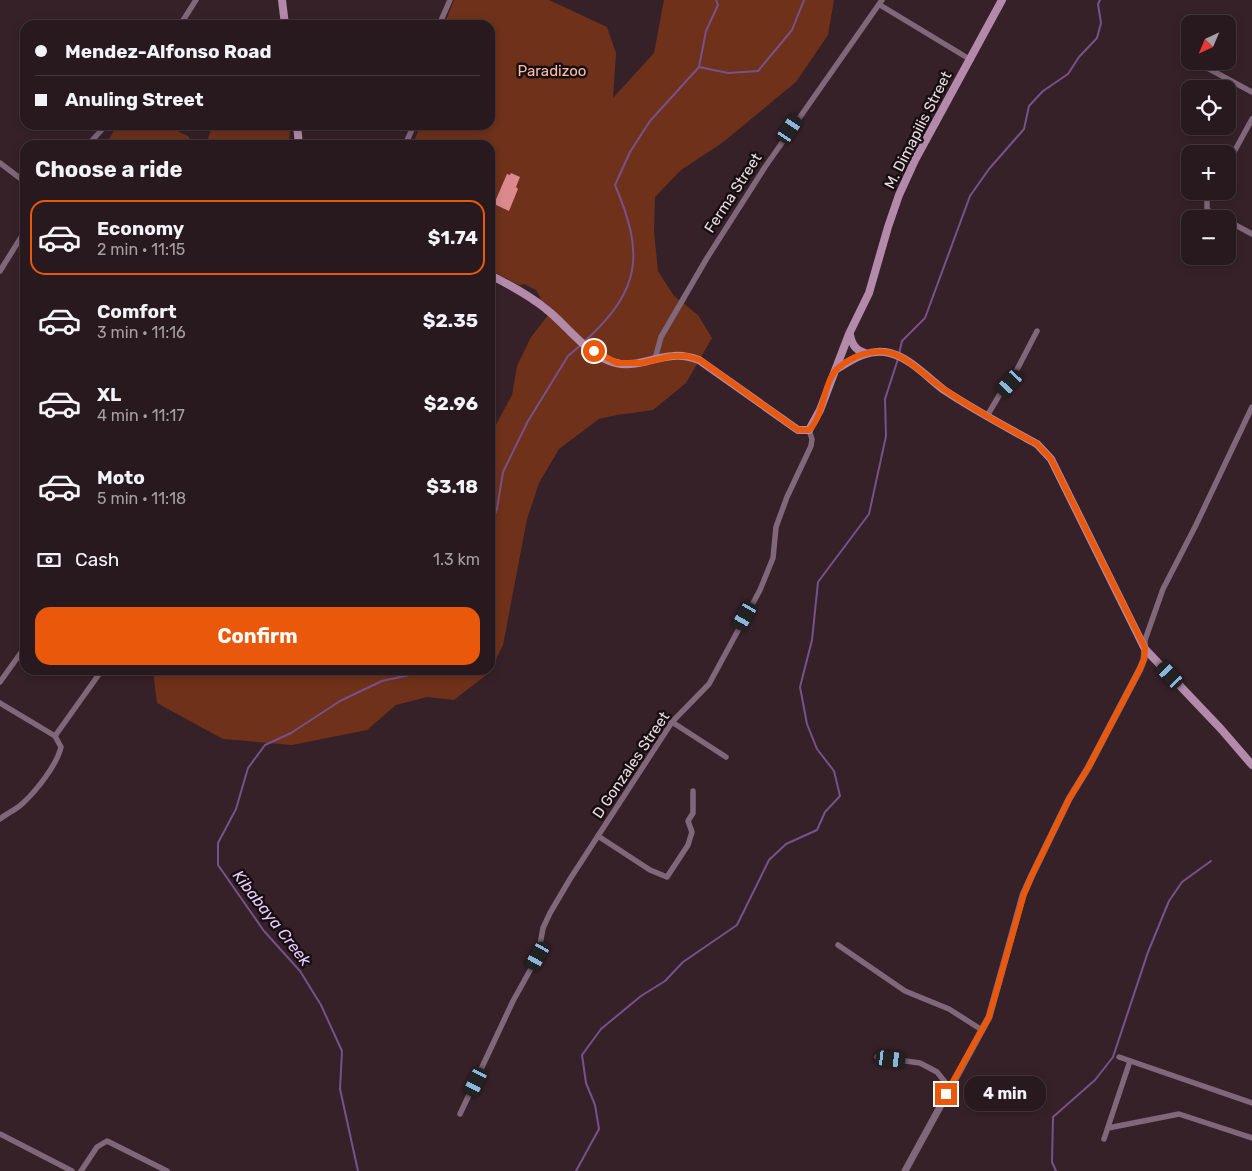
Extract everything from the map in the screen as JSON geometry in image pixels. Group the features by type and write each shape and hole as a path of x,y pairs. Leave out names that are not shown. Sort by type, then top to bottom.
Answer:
{"main road":[{"path":"282,0 284,20"},
{"name":"M. Dimapilis Street","path":"809,430 816,419 850,334 869,293 899,195 915,160 1002,0"},
{"path":"495,278 534,300 561,321 576,338 594,351 617,363 641,363 672,356 687,356 700,360 798,430 809,430"},
{"path":"850,334 853,345 864,353"},
{"path":"837,369 864,353 892,354 905,360 945,390 1037,444 1051,459 1145,648 1252,765"}],"street":[{"path":"183,20 196,0"},
{"path":"441,20 450,0"},
{"path":"881,3 971,60"},
{"name":"Ferma Street","path":"655,359 661,337 676,310 765,166 881,3"},
{"path":"1211,70 1252,92"},
{"path":"1236,148 1252,119"},
{"path":"92,140 102,130"},
{"path":"0,163 20,178"},
{"path":"1236,225 1252,234"},
{"path":"0,271 20,239"},
{"path":"987,416 1000,394 1010,383 1037,331"},
{"path":"905,1171 989,1017 1024,894 1032,875 1069,799 1144,659 1145,640 1163,589 1196,525 1252,407"},
{"name":"D Gonzales Street","path":"460,1114 509,1009 538,956 543,928 550,913 672,722 709,684 767,576 773,558 776,527 787,497 811,446 812,439 809,430"},
{"path":"1,679 20,654"},
{"path":"55,736 98,675"},
{"path":"0,703 55,736 61,747 56,760 33,792 22,804 0,820"},
{"path":"672,722 726,757"},
{"path":"598,836 650,870 667,877 688,845 692,832 688,821 692,813 693,791"},
{"path":"838,945 905,991 949,1009 982,1030"},
{"path":"877,1057 920,1063 937,1072 950,1087"},
{"path":"1119,1057 1252,1103"},
{"path":"1104,1139 1130,1061"},
{"path":"1108,1128 1179,1114 1252,1138"},
{"path":"0,1134 72,1171"},
{"path":"81,1171 97,1147 107,1142 167,1171"}],"green space":[{"name":"Paradizoo","path":"454,0 549,0 607,27 616,53 613,98 654,53 664,0 834,0 828,35 796,82 722,143 681,170 655,197 654,232 658,271 674,296 698,315 712,338 686,383 653,410 599,419 559,449 539,483 527,519 503,645 495,662 495,427 512,395 517,366 531,337 553,309 542,301 536,290 524,284 519,285 495,273 495,140 414,140 419,130 495,130 495,20 446,20"},
{"path":"114,130 178,130 191,140 109,140"},
{"path":"211,130 290,130 289,140 208,140"},
{"path":"154,675 486,675 454,700 427,697 396,705 367,730 292,745 223,739 157,703"}],"building":[{"path":"511,173 520,177 516,187 518,189 509,211 495,204 495,202 507,174 510,175"}],"waterway":[{"name":"Kibabaya Creek","path":"585,341 604,322 618,304 627,287 632,269 631,231 615,185 630,152 650,121 699,67 706,31 718,5 716,0"},
{"name":"Kibabaya Creek","path":"699,67 728,73 758,71 792,30 804,0"},
{"path":"899,354 902,341 925,318 970,196 989,169 1024,129 1029,106 1043,91 1068,74 1079,57 1097,38 1101,23 1098,4 1100,0"},
{"name":"Kibabaya Creek","path":"495,514 503,472 528,421 568,356 582,344"},
{"path":"576,1171 599,1129 595,1105 586,1083 582,1055 601,1029 641,996 665,981 683,962 737,925 769,860 786,844 817,830 825,812 840,796 834,771 817,749 807,724 800,687 812,640 818,582 869,514 886,436 885,399 898,359"},
{"name":"Kibabaya Creek","path":"358,1171 340,1089 342,1051 321,1005 300,971 264,931 218,865 218,843 236,809 248,768 265,745 291,733 340,701 382,681 409,675"},
{"path":"1056,1171 1052,1162 1053,1117 1095,1080 1113,1057 1148,952 1169,901 1182,882 1211,861"}],"route":[{"path":"594,351 607,359 626,364 641,363 672,356 687,356 700,360 798,430 809,430 812,426 837,369 864,353 892,354 905,360 945,390 1037,444 1044,450 1051,459 1145,648 1144,659 1140,669 1088,768 1069,799 1032,875 1024,894 989,1017 946,1094"}]}
